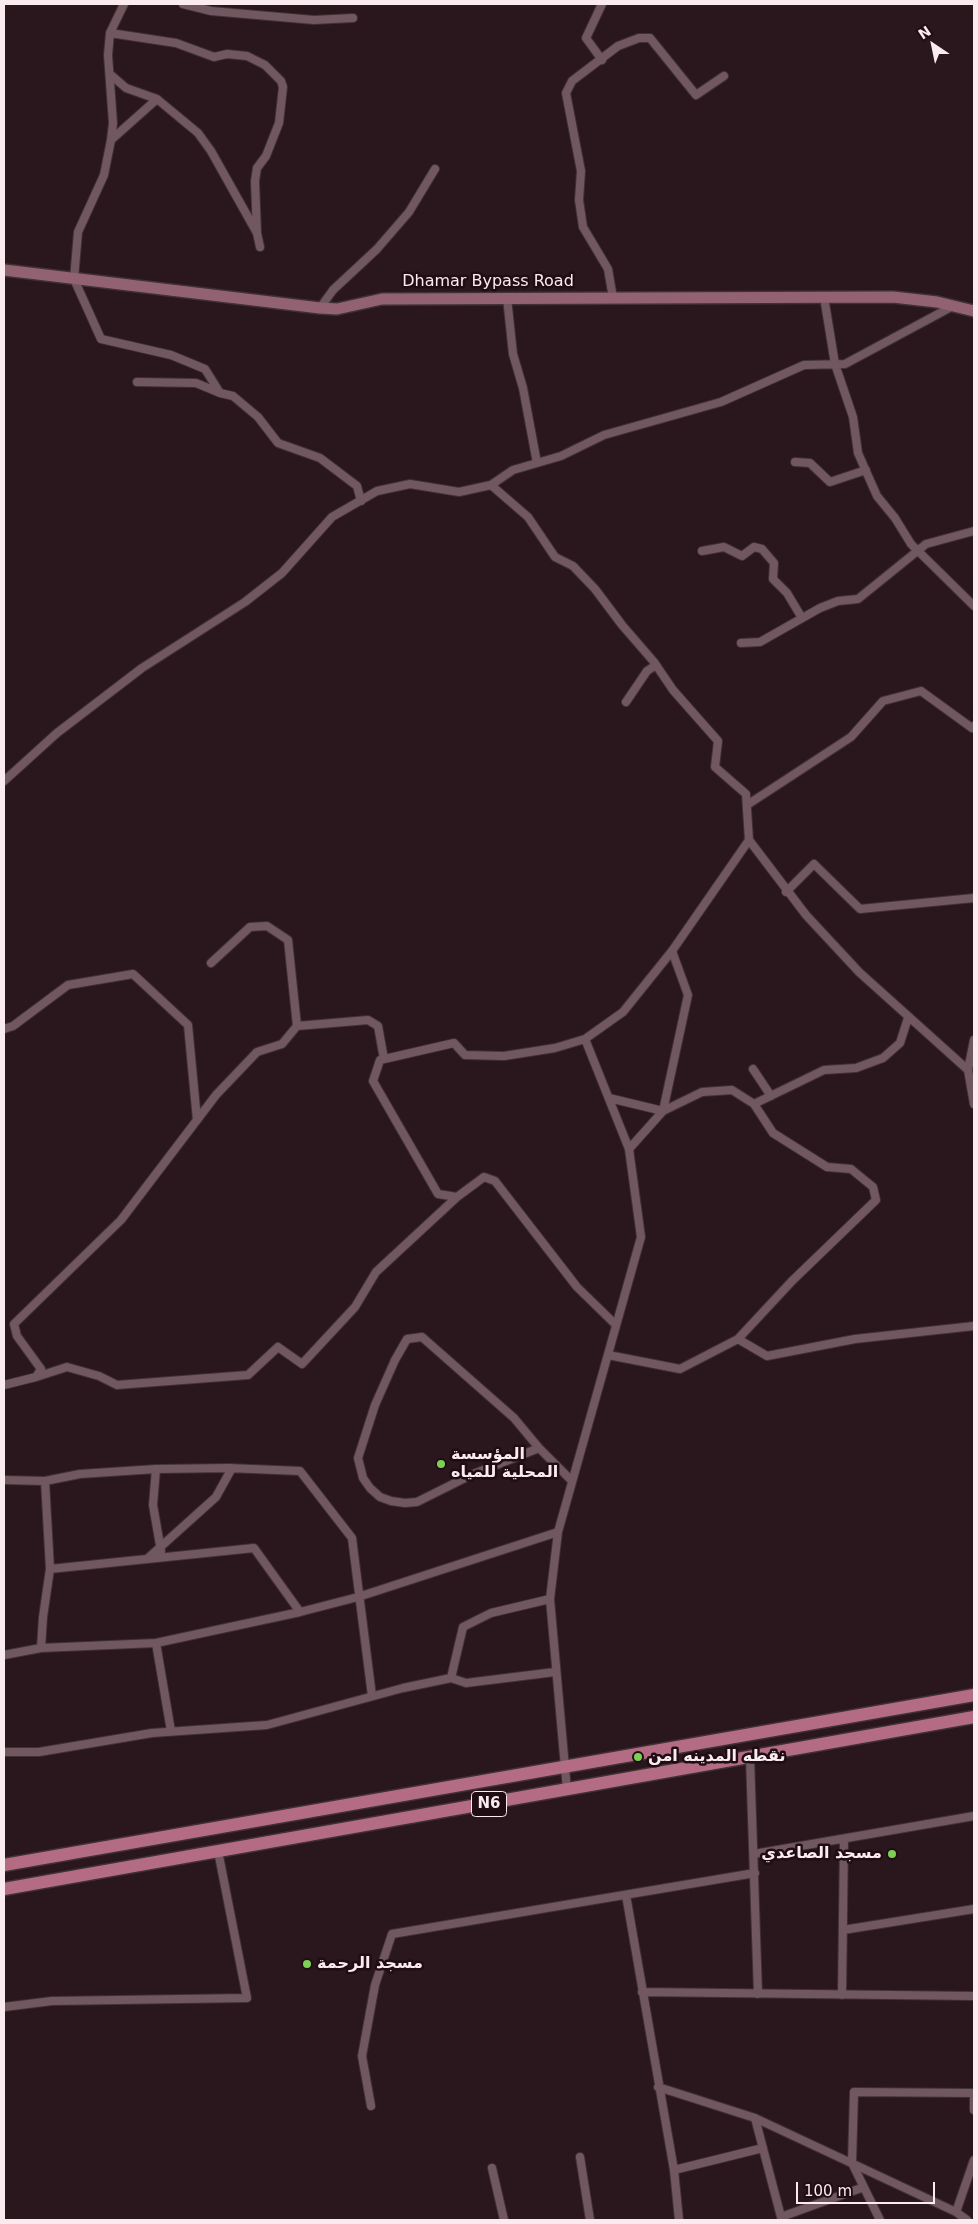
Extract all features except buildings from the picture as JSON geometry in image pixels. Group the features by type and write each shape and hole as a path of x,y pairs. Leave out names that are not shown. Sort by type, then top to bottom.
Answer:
{"main road":[{"name":"Dhamar Bypass Road","path":"4,270 337,309 382,299 893,297 974,311"},
{"name":"N6","path":"4,1866 974,1695"},
{"name":"N6","path":"4,1889 974,1718"},
{"path":"678,1747 682,1770"},
{"path":"251,1822 251,1845"},
{"path":"123,1868 125,1845"}],"street":[{"path":"124,4 110,33 108,55 111,75 113,123 111,140 104,175 78,232 74,279 101,339 171,355 205,369 220,393"},
{"path":"183,4 211,11 314,20 353,18"},
{"path":"602,4 586,38 602,60"},
{"path":"110,33 176,43 214,57 227,54 247,56 266,65 281,81 283,87 279,123 266,156 257,168 254,182 257,233 260,247"},
{"path":"613,298 608,269 583,227 579,200 581,171 566,92 572,81 618,46 639,38 650,38 696,95 724,76"},
{"path":"111,75 126,88 158,99 198,133 211,151 257,233"},
{"path":"111,140 158,99"},
{"path":"320,308 333,290 377,249 409,212 435,169"},
{"path":"507,298 513,354 523,388 537,463"},
{"path":"824,298 835,364 853,417 858,453 877,496 917,550 974,606"},
{"path":"4,781 57,733 142,668 245,602 282,573 332,517 378,491 410,484 459,492 491,485 513,470 561,456 604,435 721,402 804,365 845,364 953,306"},
{"path":"137,382 196,383 233,396 258,417 278,443 320,458 357,486 361,500"},
{"path":"795,462 810,463 830,482 866,470"},
{"path":"491,485 528,517 555,557 573,566 656,665 672,690 718,741 715,767 746,794 749,840 786,892 859,972 968,1070"},
{"path":"740,643 760,642 835,602 858,599 926,544 974,531"},
{"path":"702,550 724,547 742,556 754,547 762,549 774,563 773,579 787,593 802,618"},
{"path":"626,702 647,671 656,665"},
{"path":"747,805 851,737 884,701 921,691 974,728"},
{"path":"456,1197 438,1194 373,1081 380,1060 454,1043 466,1055 504,1056 555,1048 585,1039 624,1012 672,951 749,840"},
{"path":"786,892 814,864 860,909 974,898"},
{"path":"210,963 250,927 267,926 288,940 297,1026"},
{"path":"663,1111 688,995 672,951"},
{"path":"4,1028 13,1026 68,984 133,974 188,1024 197,1120"},
{"path":"754,1104 824,1070 856,1068 883,1058 900,1042 908,1018"},
{"path":"36,1377 41,1368 17,1336 14,1324 121,1220 216,1095 257,1052 282,1044 297,1026 368,1020 378,1026 384,1059"},
{"path":"567,1790 550,1599 558,1532 641,1237 629,1149 585,1039"},
{"path":"974,1040 968,1070 974,1104"},
{"path":"752,1069 771,1096"},
{"path":"608,1355 680,1369 738,1339 792,1281 876,1200 873,1187 851,1169 827,1167 773,1133 754,1104 732,1090 702,1092 663,1111 629,1149"},
{"path":"608,1098 663,1111"},
{"path":"4,1385 67,1367 99,1376 116,1385 248,1375 278,1347 302,1364 355,1307 376,1272 456,1197 484,1177 495,1181 577,1287 616,1325"},
{"path":"738,1339 767,1356 854,1340 974,1326"},
{"path":"540,1448 471,1475 418,1502 405,1503 391,1501 380,1496 370,1488 363,1478 358,1458 375,1405 395,1360 407,1339 422,1337 514,1418 572,1481"},
{"path":"147,1558 216,1497 232,1468"},
{"path":"4,1480 44,1481 80,1474 156,1469 232,1468 300,1471 352,1538 372,1696"},
{"path":"156,1469 153,1505 159,1548 164,1557"},
{"path":"42,1648 43,1617 50,1569 44,1481"},
{"path":"4,1655 42,1648 156,1642 300,1612 358,1597 558,1532"},
{"path":"50,1569 254,1548 300,1612"},
{"path":"450,1678 463,1627 491,1613 550,1599"},
{"path":"156,1642 171,1731"},
{"path":"4,1752 39,1752 152,1732 267,1726 372,1696 450,1678 466,1683 556,1672"},
{"path":"750,1758 758,1994"},
{"path":"754,1854 974,1816"},
{"path":"842,1995 844,1838"},
{"path":"4,2007 52,2001 247,1998 218,1851"},
{"path":"371,2106 362,2056 374,1985 392,1934 755,1873"},
{"path":"626,1895 674,2170 678,2220"},
{"path":"843,1930 974,1909"},
{"path":"642,1992 974,1996"},
{"path":"658,2087 755,2118 852,2162 961,2217 974,2160"},
{"path":"880,2220 852,2162 854,2092 974,2093 974,2110"},
{"path":"755,2118 781,2217 864,2187"},
{"path":"674,2170 763,2148"},
{"path":"580,2158 590,2220"},
{"path":"492,2168 504,2220"}],"place":[{"name":"المؤسسة المحلية للمياه","path":"441,1464"},
{"name":"نقطه المدينه امن","path":"638,1757"},
{"name":"مسجد الصاعدي","path":"892,1854"},
{"name":"مسجد الرحمة","path":"307,1964"}]}
